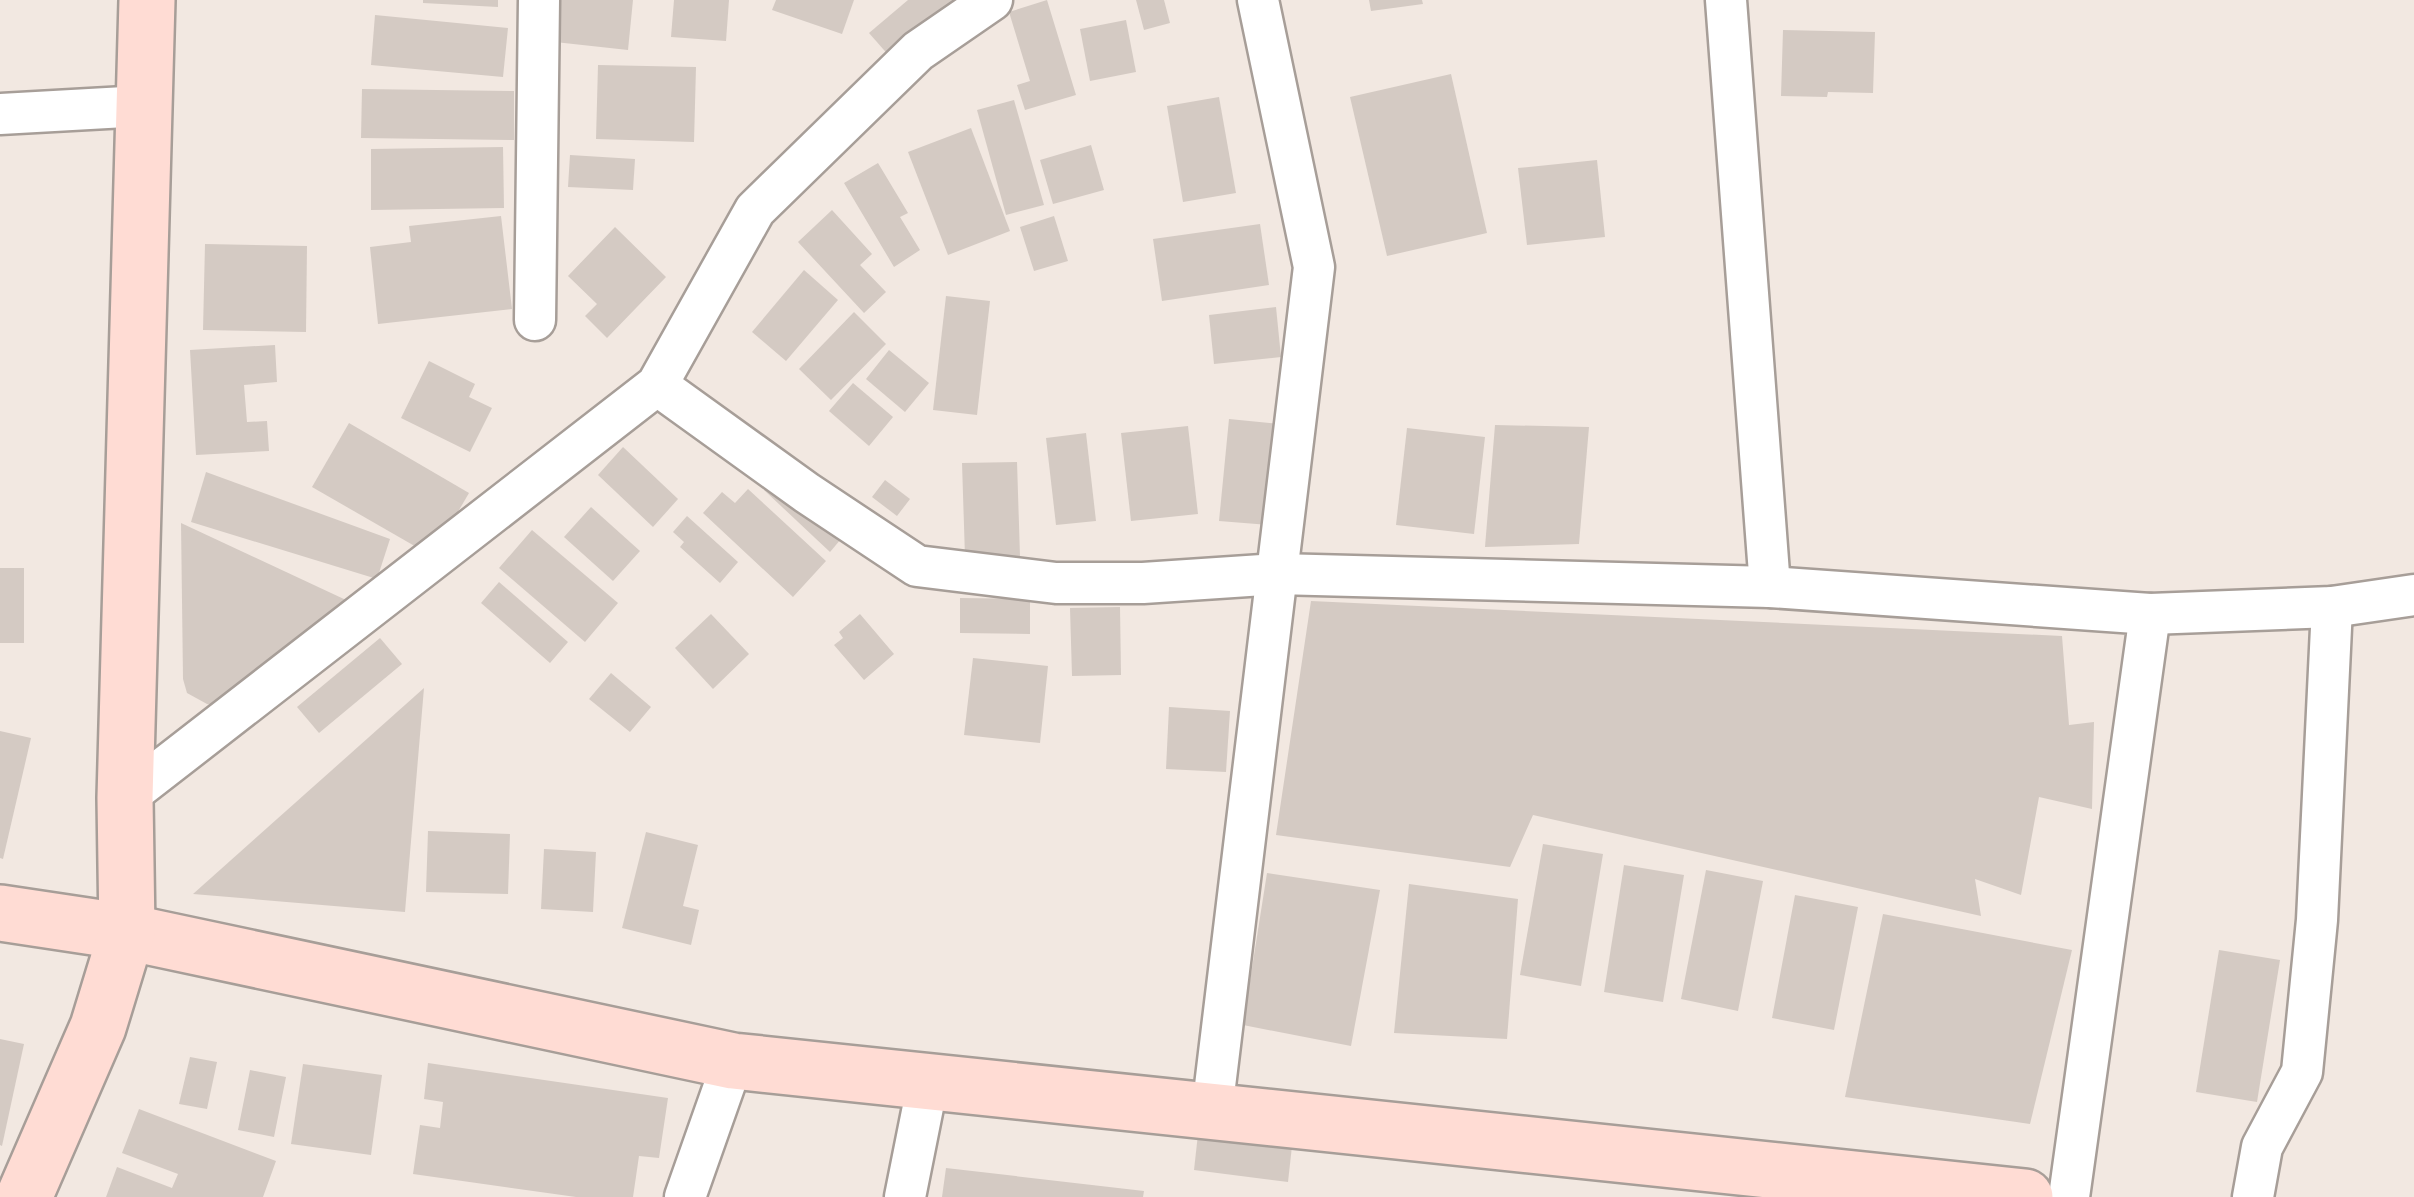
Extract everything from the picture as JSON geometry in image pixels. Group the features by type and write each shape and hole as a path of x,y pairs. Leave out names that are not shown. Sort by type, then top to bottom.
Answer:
{"main road":[{"path":"24,1197 98,1027 126,932 126,798 147,0"},
{"path":"0,913 126,932 734,1061 2025,1197"}],"street":[{"path":"535,320 539,0"},
{"path":"1212,1112 1314,267 1258,0"},
{"path":"1726,0 1770,588"},
{"path":"126,798 657,385 756,210 918,50 985,3"},
{"path":"0,114 143,106"},
{"path":"657,385 917,566 1056,582 1143,583 1277,574 1770,588 2150,614 2332,607 2414,595"},
{"path":"2253,1197 2262,1147 2302,1072 2317,920 2332,607"},
{"path":"2068,1197 2150,614"},
{"path":"685,1197 734,1061"},
{"path":"905,1197 928,1082"}],"building":[{"path":"498,0 498,7 423,3"},
{"path":"560,0 633,0 628,50 555,42"},
{"path":"674,0 729,0 726,41 671,37"},
{"path":"776,0 854,0 842,34 772,10"},
{"path":"908,0 960,0 891,58 869,33"},
{"path":"1047,0 1076,95 1025,110 1017,85 1030,81 1009,12"},
{"path":"1136,0 1164,0 1170,23 1144,30"},
{"path":"1369,0 1422,0 1423,4 1371,11"},
{"path":"375,15 508,28 503,77 371,65"},
{"path":"1126,20 1136,72 1090,81 1080,29"},
{"path":"1783,30 1875,32 1873,93 1781,96"},
{"path":"598,65 696,67 694,142 596,139"},
{"path":"1451,74 1487,233 1387,256 1350,97"},
{"path":"362,89 514,91 514,140 361,138"},
{"path":"1219,97 1236,193 1183,202 1167,106"},
{"path":"1014,100 1044,205 1006,215 977,110"},
{"path":"971,128 1010,231 948,255 908,152"},
{"path":"1091,145 1104,190 1053,204 1040,160"},
{"path":"503,147 504,208 371,210 371,149"},
{"path":"570,155 635,159 633,190 568,187"},
{"path":"1597,160 1605,237 1527,245 1518,168"},
{"path":"878,163 908,213 900,217 920,250 894,267 844,183"},
{"path":"832,210 872,254 860,265 886,292 864,313 798,242"},
{"path":"501,216 512,309 378,324 370,247 411,242 409,226"},
{"path":"1054,216 1068,261 1034,271 1020,227"},
{"path":"1260,224 1269,285 1162,301 1153,239"},
{"path":"615,227 666,277 607,338 585,316 597,304 568,276"},
{"path":"205,244 307,246 306,332 203,330"},
{"path":"804,270 838,300 786,361 752,332"},
{"path":"946,296 990,301 977,415 933,410"},
{"path":"1276,307 1281,357 1214,364 1209,315"},
{"path":"854,312 886,344 831,400 799,369"},
{"path":"275,345 277,382 244,385 247,422 267,421 269,451 196,455 190,350"},
{"path":"889,350 929,383 905,412 866,379"},
{"path":"429,361 475,384 469,397 492,408 470,452 401,418"},
{"path":"853,383 893,417 869,446 829,411"},
{"path":"1229,419 1279,424 1269,525 1219,521"},
{"path":"349,423 469,493 432,556 312,487"},
{"path":"1495,425 1589,427 1579,544 1485,547"},
{"path":"1188,426 1198,514 1131,521 1121,433"},
{"path":"1407,428 1485,437 1474,534 1396,525"},
{"path":"1086,433 1096,521 1056,525 1046,438"},
{"path":"623,447 678,499 653,527 598,475"},
{"path":"1017,462 1020,556 965,557 962,463"},
{"path":"206,472 390,539 377,579 191,522"},
{"path":"776,478 841,539 830,552 764,490"},
{"path":"885,480 910,499 897,516 872,497"},
{"path":"748,489 826,561 793,597 703,513 722,492 735,503"},
{"path":"591,507 640,551 613,581 564,537"},
{"path":"687,516 738,562 720,583 680,547 684,542 673,532"},
{"path":"181,523 361,607 220,707 207,704 187,693 183,679"},
{"path":"532,530 618,603 585,642 499,568"},
{"path":"0,568 24,568 24,643 0,643"},
{"path":"499,582 568,642 550,663 481,603"},
{"path":"960,598 1030,599 1030,634 960,633"},
{"path":"1311,601 2062,636 2069,725 2094,722 2092,809 2039,797 2021,895 1975,879 1981,916 1533,815 1510,867 1276,835"},
{"path":"1120,607 1121,675 1072,676 1070,608"},
{"path":"711,614 749,654 713,689 675,648"},
{"path":"860,614 894,654 864,680 834,645 843,638 839,632"},
{"path":"380,638 402,664 319,733 297,707"},
{"path":"973,658 1048,666 1040,743 964,735"},
{"path":"611,673 651,707 630,732 589,699"},
{"path":"424,688 405,912 193,894"},
{"path":"1169,707 1230,711 1226,772 1166,769"},
{"path":"0,731 31,738 3,859 0,858"},
{"path":"428,831 510,834 508,894 426,892"},
{"path":"646,832 698,845 683,906 699,910 691,945 622,928"},
{"path":"1543,844 1603,854 1581,986 1520,975"},
{"path":"544,849 596,852 593,912 541,909"},
{"path":"1624,865 1684,875 1663,1002 1604,992"},
{"path":"1706,870 1763,881 1738,1011 1681,999"},
{"path":"1267,873 1380,890 1351,1046 1243,1025"},
{"path":"1409,884 1518,899 1507,1039 1394,1033"},
{"path":"1795,895 1858,907 1834,1030 1772,1018"},
{"path":"1883,914 2072,950 2030,1124 1845,1097"},
{"path":"2219,950 2280,960 2257,1102 2196,1092"},
{"path":"0,1039 24,1044 2,1146 0,1145"},
{"path":"190,1057 217,1062 207,1109 179,1104"},
{"path":"428,1063 668,1098 659,1158 639,1156 633,1197 576,1197 413,1174 420,1125 440,1128 443,1102 424,1099"},
{"path":"303,1064 382,1075 371,1155 291,1144"},
{"path":"250,1070 286,1077 274,1137 238,1130"},
{"path":"139,1109 276,1161 263,1197 106,1197 117,1167 172,1188 178,1174 122,1153"},
{"path":"1200,1116 1294,1128 1288,1182 1194,1170"},
{"path":"946,1168 1144,1191 1143,1197 942,1197"}]}
